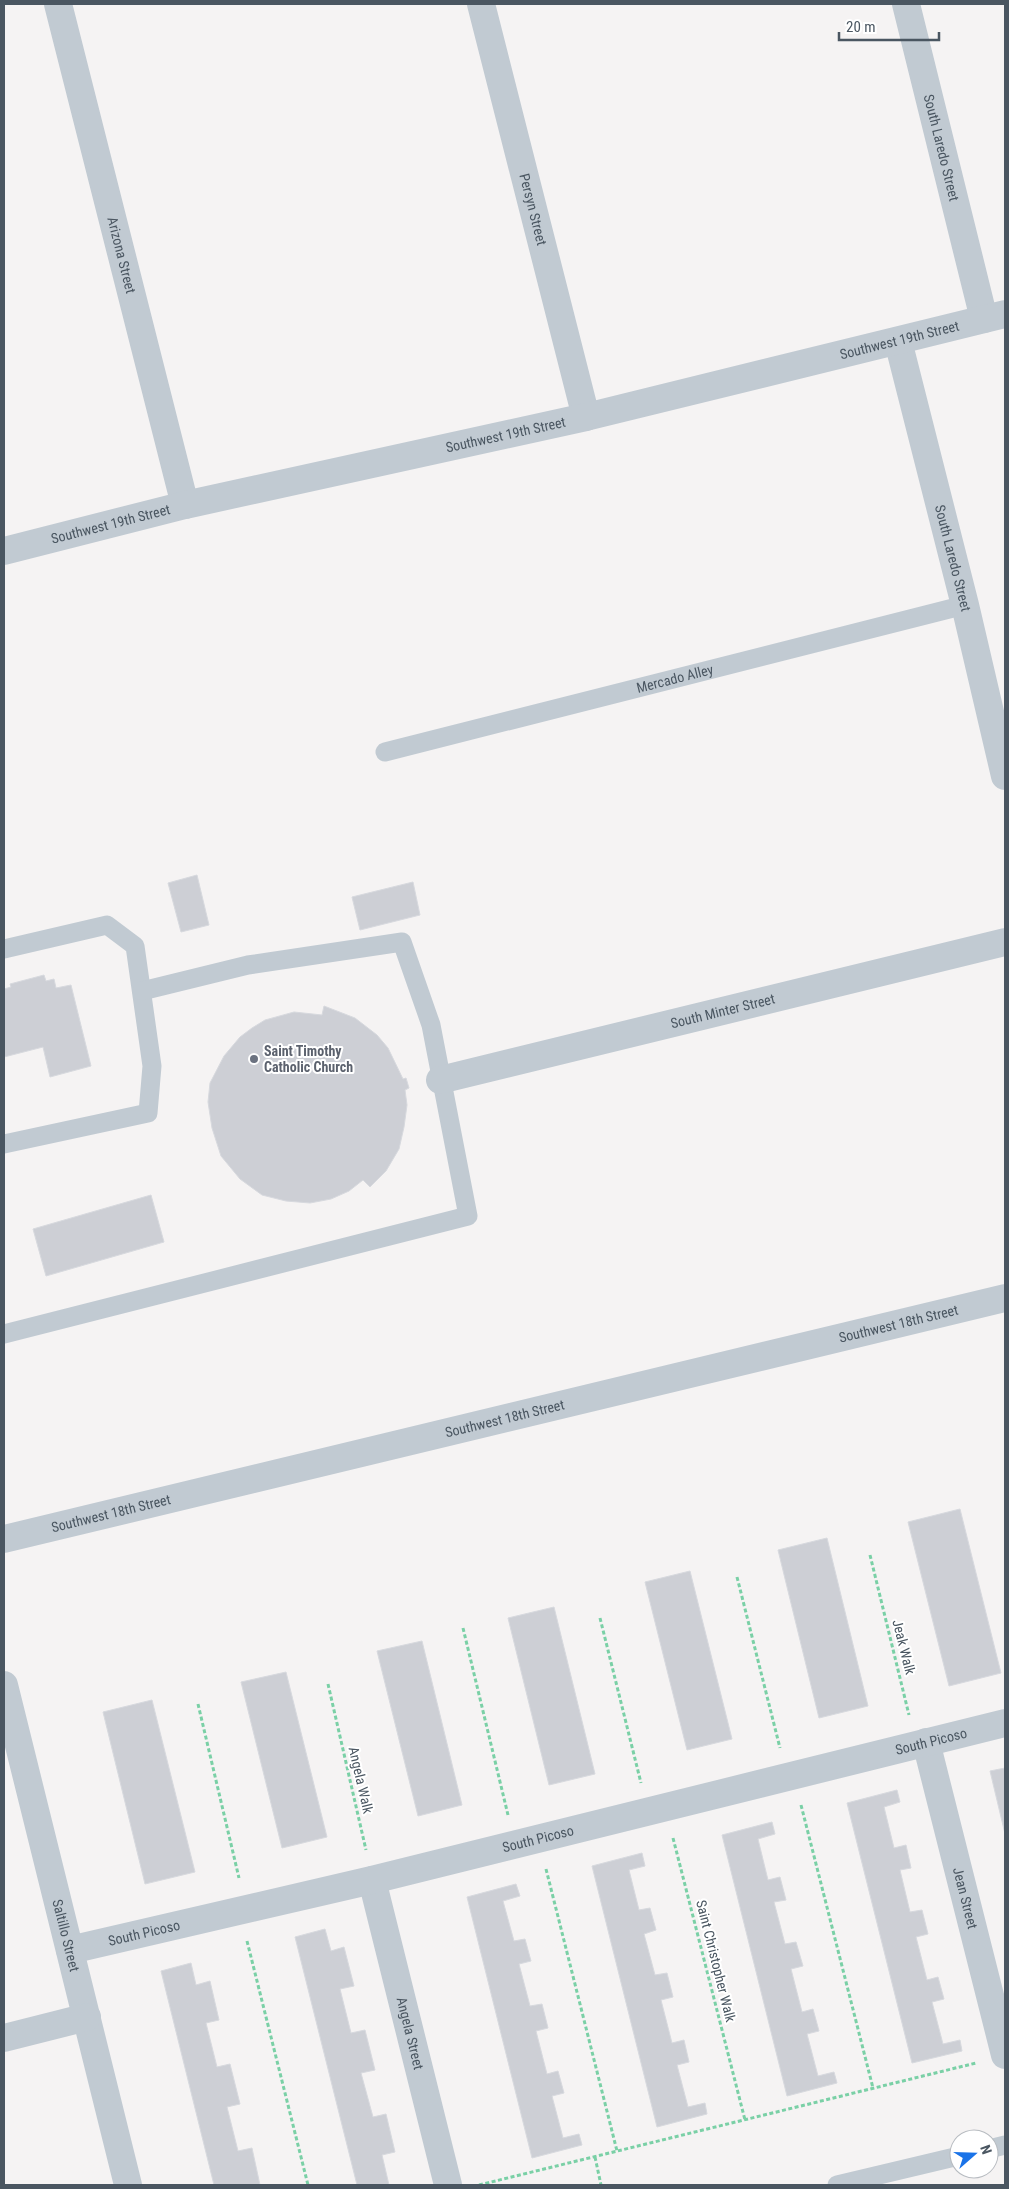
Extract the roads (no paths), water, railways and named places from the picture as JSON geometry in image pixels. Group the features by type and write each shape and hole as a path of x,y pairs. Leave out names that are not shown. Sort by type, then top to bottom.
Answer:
{"street":[{"name":"Arizona Street","path":"58,4 184,505"},
{"name":"Persyn Street","path":"481,4 586,417"},
{"name":"South Laredo Street","path":"906,4 995,317"},
{"name":"Southwest 19th Street","path":"4,551 184,505 586,417 995,317"},
{"name":"South Laredo Street","path":"898,340 965,605 1005,776"},
{"name":"South Minter Street","path":"440,1080 1005,942"},
{"name":"Southwest 18th Street","path":"4,1539 1005,1298"},
{"name":"Saltillo Street","path":"4,1685 128,2185"},
{"name":"South Picoso","path":"70,1950 372,1880 1005,1723"},
{"name":"Jean Street","path":"921,1743 1005,2055"},
{"name":"Angela Street","path":"372,1880 448,2185"},
{"path":"4,2038 87,2017"}],"lane":[{"name":"Mercado Alley","path":"385,752 965,605"},
{"path":"4,949 107,925 135,946 152,1066 148,1113 4,1144"},
{"path":"4,1334 468,1216 440,1080 431,1025 402,942 248,965 142,991"},
{"path":"837,2185 949,2158"}],"place":[{"name":"Saint Timothy Catholic Church","path":"254,1059"}]}
